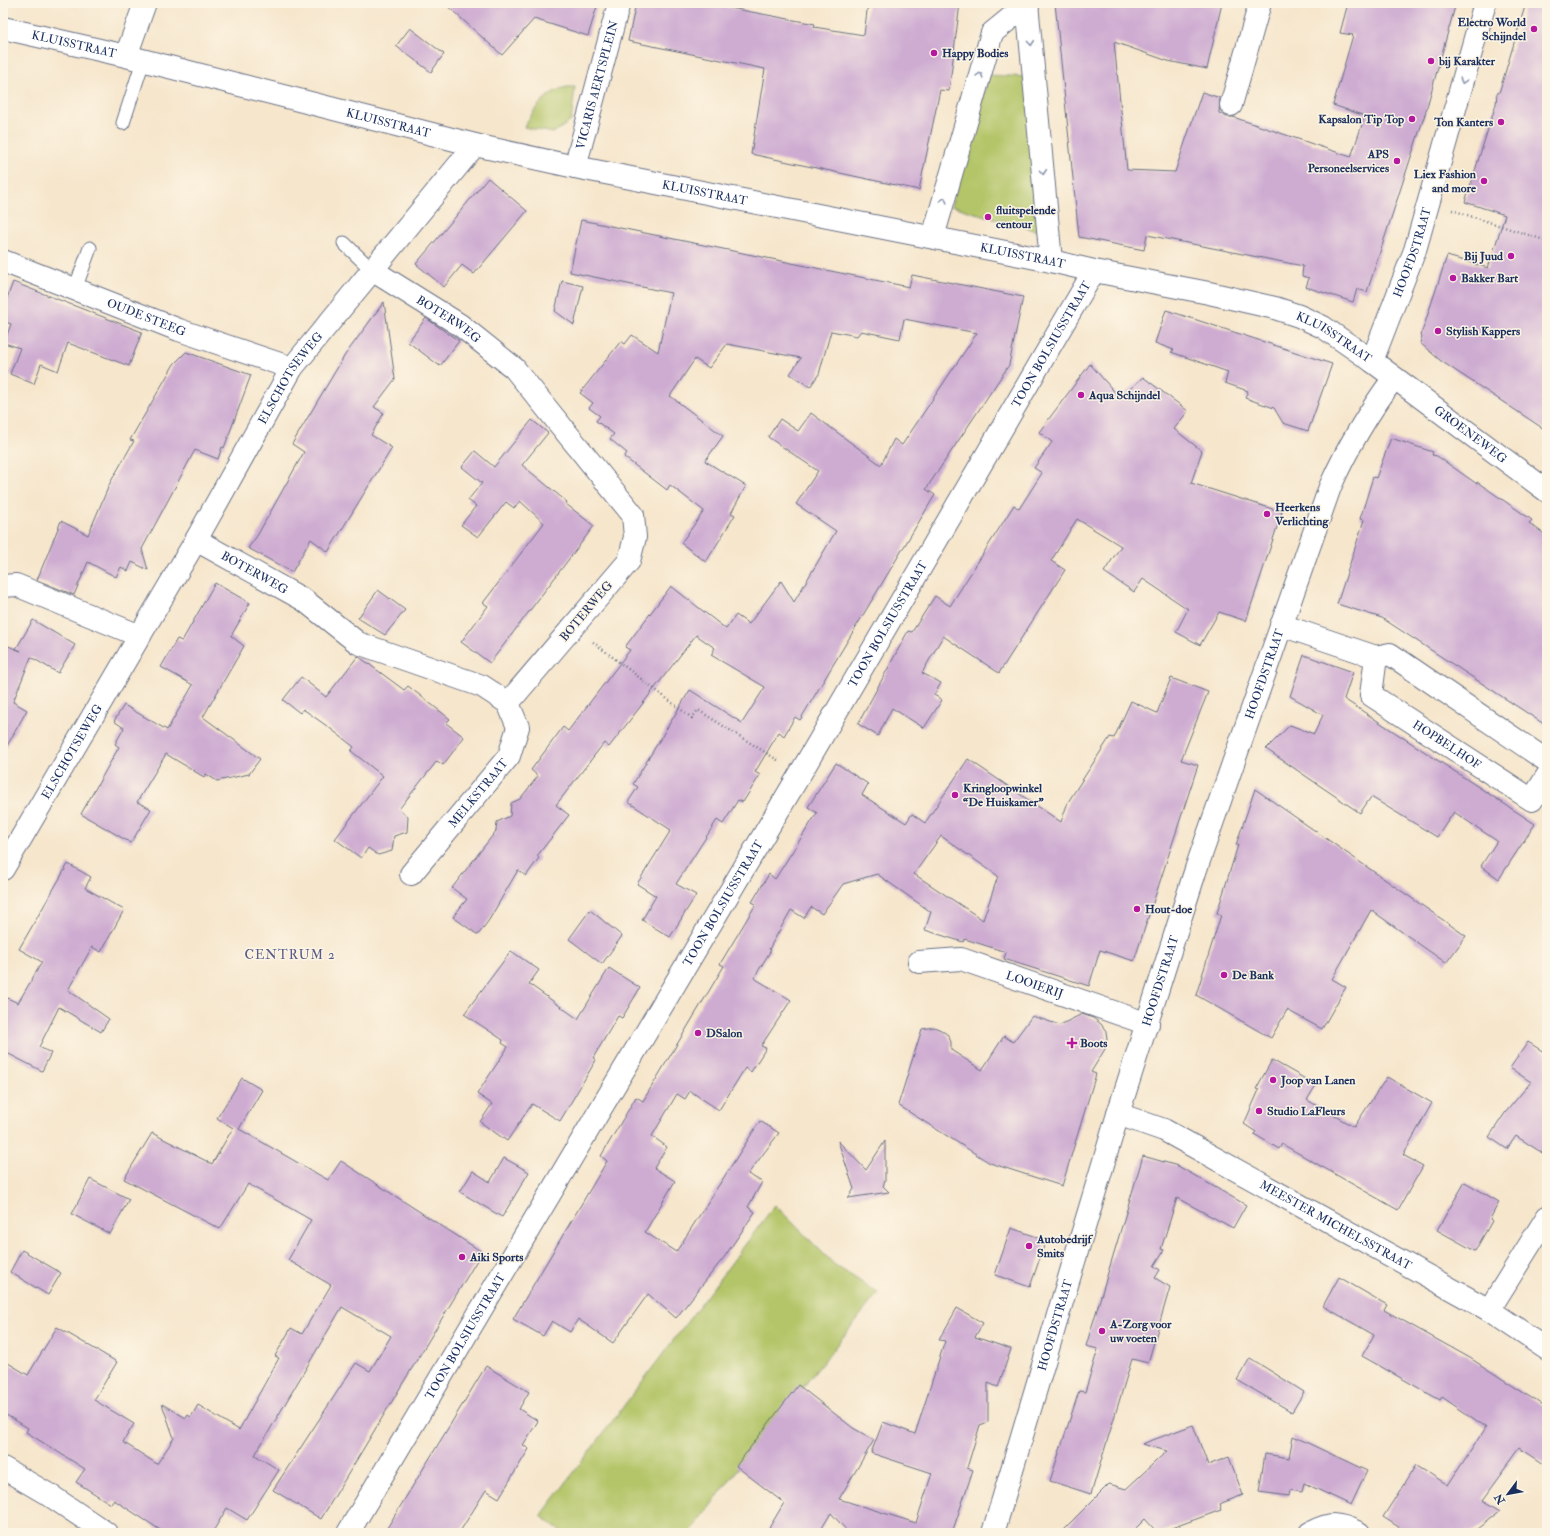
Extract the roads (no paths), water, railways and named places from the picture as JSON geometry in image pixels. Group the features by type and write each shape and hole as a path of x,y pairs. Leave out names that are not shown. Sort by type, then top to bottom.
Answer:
{"street":[{"path":"134,58 145,3"},
{"name":"VICARIS AERTSPLEIN","path":"575,167 619,3"},
{"path":"933,237 992,33 1028,3"},
{"path":"1028,3 1051,261"},
{"path":"1231,105 1260,3"},
{"name":"HOOFDSTRAAT","path":"1372,361 1415,250 1485,3"},
{"name":"KLUISSTRAAT","path":"3,28 134,58 475,145 575,167 933,237 1094,271 1209,293 1275,308 1299,316 1323,327 1394,378"},
{"name":"ELSCHOTSEWEG","path":"3,869 196,540 292,368 475,145"},
{"name":"OUDE STEEG","path":"3,261 179,330 292,368"},
{"name":"BOTERWEG","path":"196,540 304,600 358,643 482,686 508,703 629,561 635,536 632,515 514,368 460,325 372,270"},
{"name":"TOON BOLSIUSSTRAAT","path":"348,1533 800,774 1094,271"},
{"name":"HOOFDSTRAAT","path":"993,1533 1118,1114 1148,1024 1196,869 1330,487 1346,450 1366,416 1394,378"},
{"name":"GROENEWEG","path":"1394,378 1547,491"},
{"path":"3,586 16,585 140,636"},
{"path":"1281,625 1376,657 1390,654 1547,760"},
{"name":"HOPBELHOF","path":"1376,657 1371,695 1532,800 1547,776"},
{"name":"MELKSTRAAT","path":"411,874 509,756 518,727 508,703"},
{"name":"LOOIERIJ","path":"919,962 961,959 1148,1024"},
{"name":"MEESTER MICHELSSTRAAT","path":"1118,1114 1164,1130 1489,1310 1547,1349"},
{"path":"1489,1310 1547,1217"},
{"path":"3,1468 51,1496 106,1533"},
{"path":"1310,1533 1321,1527 1342,1524 1359,1533"}],"lane":[{"path":"123,123 134,58"},
{"path":"344,243 372,270"},
{"path":"75,289 90,248"}],"place":[{"name":"Electro World Schijndel","path":"1534,29"},
{"name":"Happy Bodies","path":"934,53"},
{"name":"bij Karakter","path":"1431,61"},
{"name":"Kapsalon Tip Top","path":"1412,119"},
{"name":"Ton Kanters","path":"1501,122"},
{"name":"APS Personeelservices","path":"1397,161"},
{"name":"Liex Fashion and more","path":"1484,181"},
{"name":"fluitspelende centour","path":"988,217"},
{"name":"Bij Juud","path":"1511,256"},
{"name":"Bakker Bart","path":"1453,278"},
{"name":"Stylish Kappers","path":"1438,331"},
{"name":"Aqua Schijndel","path":"1081,395"},
{"name":"Heerkens Verlichting","path":"1267,514"},
{"name":"Kringloopwinkel “De Huiskamer”","path":"955,795"},
{"name":"Hout-doe","path":"1137,909"},
{"name":"De Bank","path":"1224,975"},
{"name":"DSalon","path":"698,1033"},
{"name":"Boots","path":"1072,1043"},
{"name":"Joop van Lanen","path":"1273,1080"},
{"name":"Studio LaFleurs","path":"1259,1111"},
{"name":"Autobedrijf Smits","path":"1029,1246"},
{"name":"Aiki Sports","path":"462,1257"},
{"name":"A-Zorg voor uw voeten","path":"1102,1331"}],"district":[{"name":"CENTRUM 2","path":"290,954"}]}
